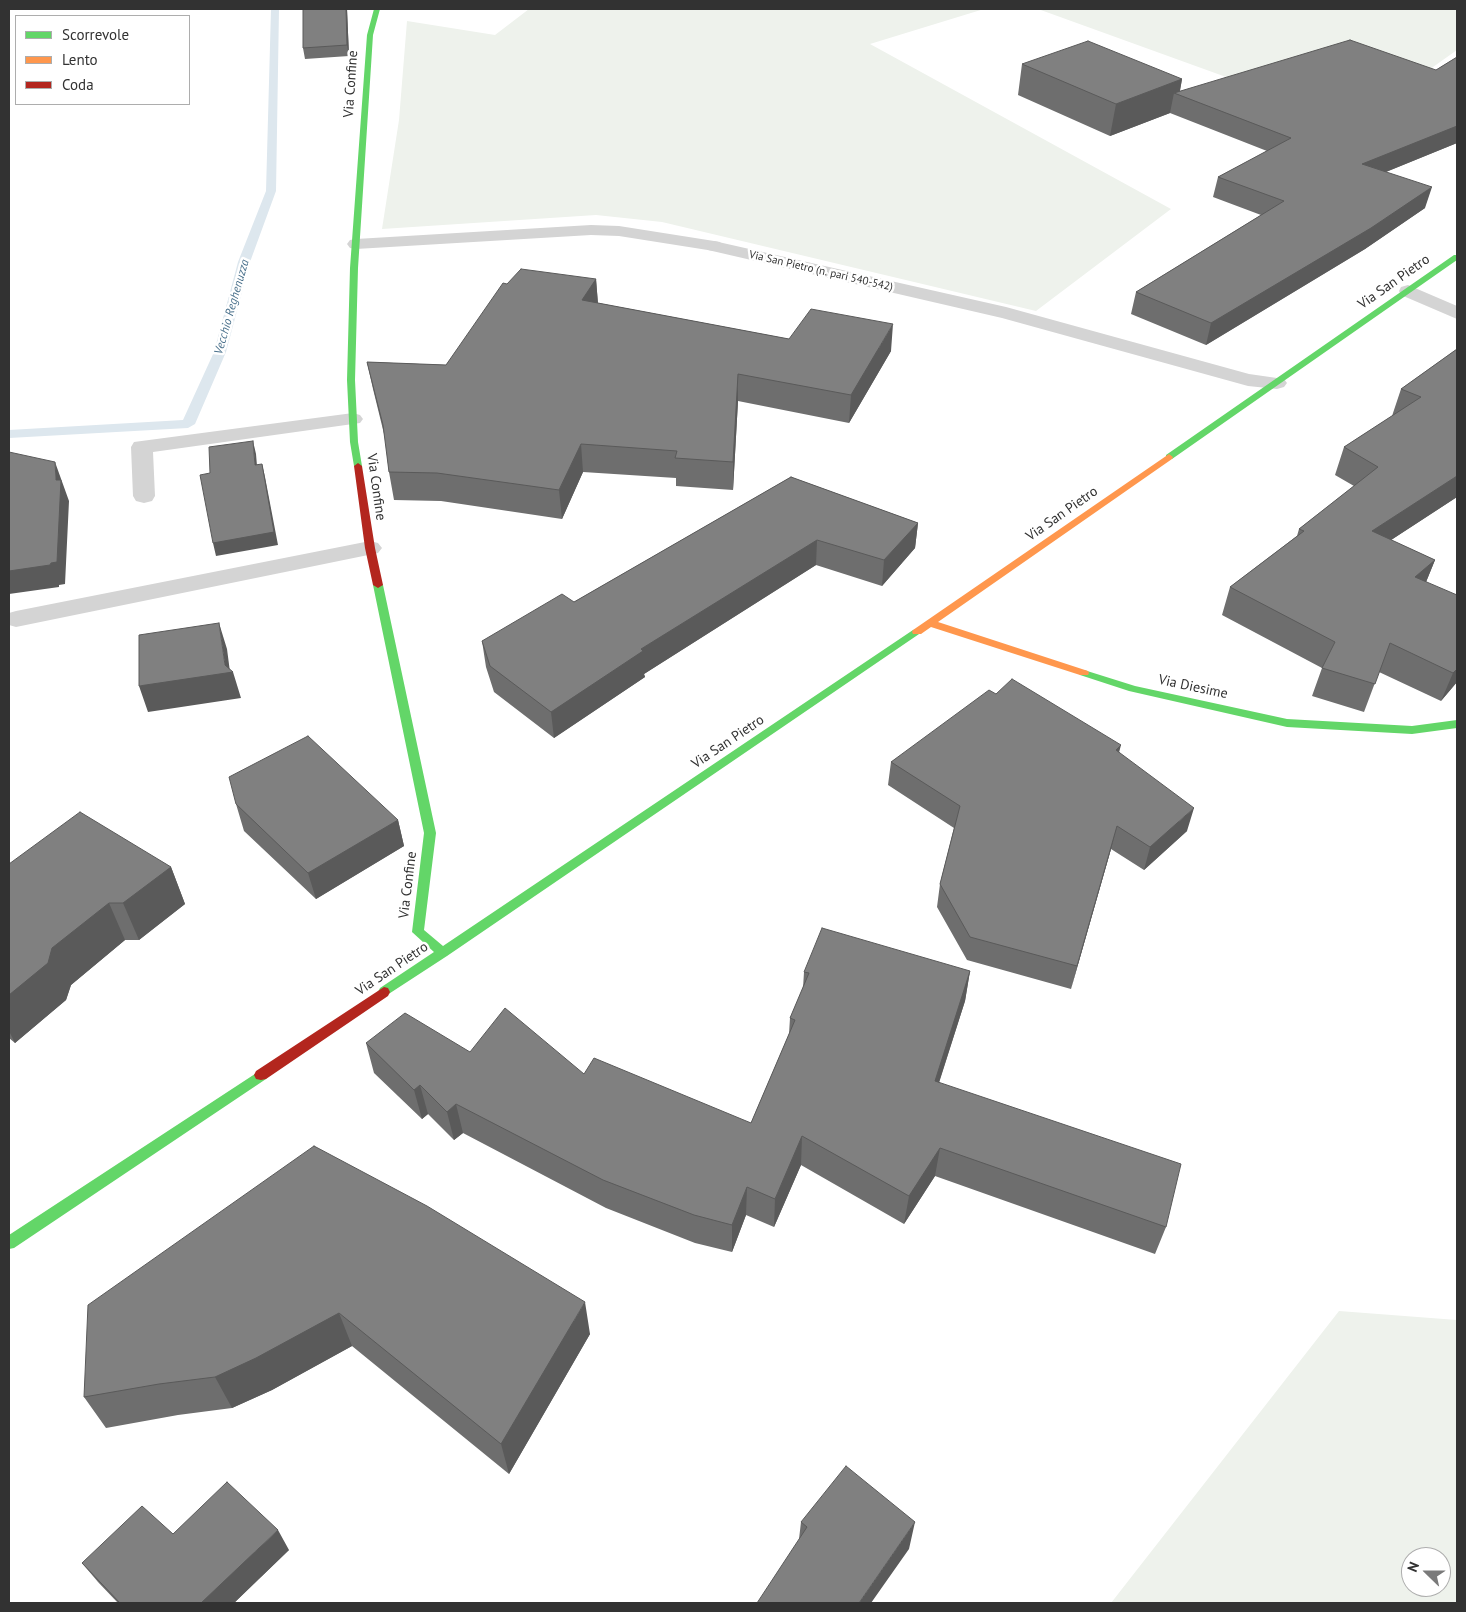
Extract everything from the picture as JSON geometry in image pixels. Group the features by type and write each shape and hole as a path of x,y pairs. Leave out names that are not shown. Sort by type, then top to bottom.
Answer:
{"street":[{"name":"Via Confine","path":"376,9 370,35 356,244 351,380 354,442 370,548 430,833 418,932 442,953"},
{"name":"Via San Pietro (n. pari 540-542)","path":"356,244 591,230 619,231 714,246 1006,313 1248,380 1277,382"},
{"name":"Via San Pietro","path":"9,1243 930,623 1457,257"},
{"path":"1408,291 1457,313"},
{"path":"144,496 142,448 353,419"},
{"path":"16,619 370,548"},
{"name":"Via Diesime","path":"930,623 1133,690 1287,723 1412,730 1457,724"}],"shaded area":[{"path":"529,9 984,9 870,44 1171,209 1036,311 662,222 596,215 382,229 399,120 407,21 495,35"},
{"path":"1038,9 1457,9 1457,50 1409,84 1262,90"},
{"path":"1339,1311 1457,1320 1457,1603 1111,1603"}],"building":[{"path":"303,9 346,9 347,45 303,48"},
{"path":"1350,40 1436,70 1457,57 1457,126 1362,164 1432,187 1371,228 1211,323 1136,292 1284,201 1218,177 1291,138 1174,93"},
{"path":"1088,41 1182,79 1116,104 1022,64"},
{"path":"521,269 596,279 582,300 789,339 811,309 893,324 851,395 738,374 733,462 675,458 677,451 581,444 559,490 437,473 389,472 383,425 367,362 446,365 503,283 507,284"},
{"path":"1457,349 1457,476 1372,531 1435,560 1415,577 1457,595 1457,669 1453,673 1390,643 1375,684 1322,668 1335,642 1230,587 1304,531 1299,529 1378,467 1344,447 1421,397 1401,389"},
{"path":"253,441 255,465 262,464 274,532 213,543 200,475 210,473 209,447"},
{"path":"9,452 55,462 56,480 61,480 57,562 50,565 9,571"},
{"path":"791,477 918,523 884,560 817,540 641,649 643,651 551,712 490,666 482,641 562,594 574,602"},
{"path":"219,623 225,665 233,672 139,686 139,635"},
{"path":"1012,679 1121,745 1116,750 1194,808 1150,847 1117,826 1077,966 970,937 940,884 960,806 891,762 989,690 996,694"},
{"path":"308,736 398,820 308,873 236,804 229,777"},
{"path":"80,812 171,867 123,903 109,903 52,948 48,963 9,995 9,864"},
{"path":"822,928 970,971 935,1081 1181,1164 1166,1227 940,1148 909,1196 802,1136 775,1199 747,1187 732,1225 694,1215 603,1180 456,1104 447,1112 420,1085 414,1090 366,1043 405,1013 470,1052 505,1008 584,1074 594,1058 751,1123 795,1020 790,1018 809,973 804,972"},
{"path":"314,1146 427,1206 585,1302 501,1444 339,1313 256,1358 215,1377 159,1384 84,1397 88,1305"},
{"path":"846,1466 915,1522 859,1603 757,1603 807,1527 801,1522"},
{"path":"227,1482 278,1530 201,1603 120,1603 82,1563 142,1506 173,1534"}],"waterway":[{"name":"Vecchio Reghenuzza","path":"9,434 188,424 220,352 244,262 271,191 275,9"}],"traffic: fast":[{"path":"358,466 354,442 351,380 354,268 370,35 377,9"},
{"path":"1169,457 1457,257"},
{"path":"378,585 430,833 418,932 443,953"},
{"path":"384,992 917,632"},
{"path":"1084,673 1133,689 1287,723 1412,730 1457,724"},
{"path":"9,1243 261,1075"}],"traffic: slow":[{"path":"917,632 1169,457"},
{"path":"930,623 1084,673"}],"traffic: jam":[{"path":"358,466 370,548 378,585"},
{"path":"261,1075 384,992"}]}
